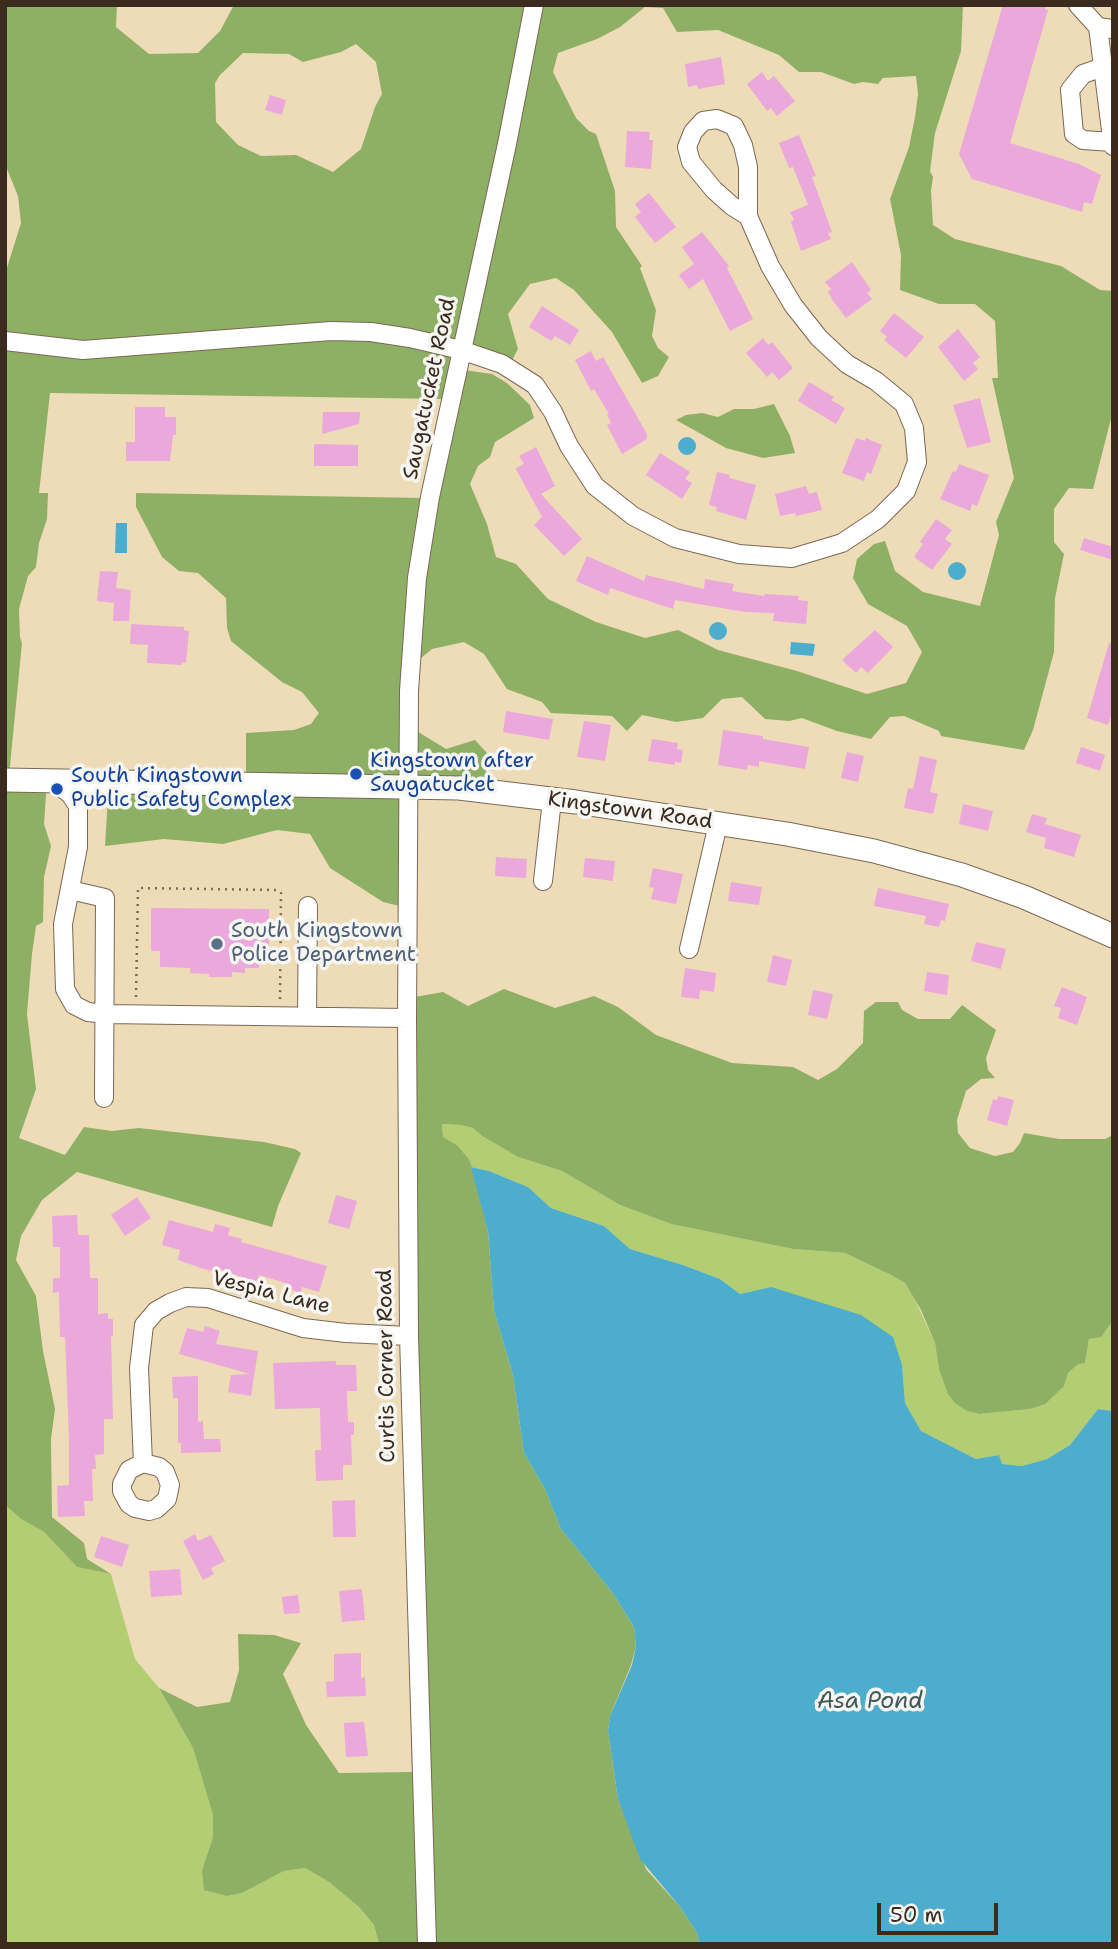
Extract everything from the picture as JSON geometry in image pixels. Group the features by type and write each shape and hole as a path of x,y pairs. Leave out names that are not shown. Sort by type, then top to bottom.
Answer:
{"main road":[{"name":"Kingstown Road","path":"5,780 409,786 459,788 552,800 718,824 862,849 927,864 1024,897 1113,935"}],"street":[{"name":"Saugatucket Road","path":"409,786 409,691 417,578 430,497 507,144 534,5"},
{"path":"1078,5 1106,28 1103,67 1113,144 1083,140 1074,134 1070,90 1083,74 1103,67"},
{"path":"5,341 83,350 331,331 384,334 461,350 502,364 535,385 595,486 633,516 675,538 739,554 792,558 842,543 878,519 906,491 917,462 915,428 904,404 876,381 847,364 818,338 793,304 770,266 748,216 748,167 743,145 733,126 717,119 703,121 693,132 687,147 691,162 714,190 748,216"},
{"path":"53,781 70,794 78,806 78,847 63,924 65,989 74,1005 88,1012 105,1014 407,1017"},
{"name":"Curtis Corner Road","path":"409,786 409,1336 427,1944"},
{"path":"543,881 552,800"},
{"path":"689,949 718,824"},
{"path":"70,890 105,898 104,1098"},
{"path":"307,1017 308,906"},
{"name":"Vespia Lane","path":"144,1463 139,1368 141,1340 144,1325 156,1311 170,1303 186,1297 208,1298 303,1328 346,1334 409,1336"}],"path":[{"path":"135,1015 138,888 276,890 281,893 279,1017"}],"green space":[{"path":"5,5 117,5 116,27 149,54 198,53 220,31 234,5 963,5 961,51 935,133 930,171 933,177 933,225 955,239 1061,266 1100,290 1113,291 1113,411 1093,489 1069,488 1054,509 1054,542 1064,554 1055,598 1054,652 1033,730 1024,750 941,736 939,731 904,716 890,717 871,739 837,731 802,718 789,721 765,719 742,697 722,699 703,718 676,722 642,715 627,731 612,716 551,713 542,702 507,689 484,654 464,642 432,649 408,669 407,725 446,749 475,740 487,753 485,786 414,786 404,907 383,902 330,868 310,834 277,830 223,844 164,839 105,846 109,781 246,781 246,733 294,730 311,724 319,713 302,692 282,682 231,641 227,628 226,598 198,573 179,571 162,557 136,507 136,493 423,498 443,399 50,393 39,493 48,493 47,519 39,543 36,567 28,576 19,609 22,643 9,776 47,780 44,824 51,846 44,877 43,922 36,926 32,954 27,1014 36,1089 19,1138 65,1155 84,1127 112,1131 139,1128 264,1142 295,1149 301,1153 272,1227 77,1172 42,1200 21,1236 16,1260 36,1296 43,1351 55,1409 51,1439 52,1517 84,1543 87,1559 111,1574 77,1567 44,1532 21,1519 5,1505 5,274 21,223 18,196 5,164","holes":["645,7 663,8 677,32 718,30 779,55 799,72 821,72 854,84 878,84 883,78 916,76 918,94 909,147 890,199 901,255 900,290 939,304 975,304 995,321 998,378 992,378 1014,478 996,522 999,535 980,606 923,592 895,571 885,541 874,544 857,559 853,578 868,604 907,626 922,652 906,683 867,694 797,671 718,650 678,630 645,638 596,622 548,599 516,564 496,557 487,524 470,484 478,466 490,457 495,442 534,418 530,405 507,383 492,374 457,369 461,343 510,364 518,349 508,314 530,284 556,278 574,290 612,332 642,383 658,376 669,357 658,348 652,336 656,310 640,268 642,266 616,227 615,191 596,134 576,118 553,72 558,53 597,39 620,27","356,44 376,62 382,94 361,149 333,172 296,155 261,156 238,145 216,122 215,83 243,53 289,54 303,62 341,52"]},
{"path":"774,404 790,436 795,453 763,458 726,448 676,420 686,415 702,413 718,417 734,409 754,409"},
{"path":"504,989 555,1008 594,996 618,1007 656,1035 732,1063 793,1067 818,1080 837,1069 863,1043 864,1011 876,1002 898,1002 902,1010 918,1019 950,1019 962,1005 996,1030 986,1058 988,1070 995,1078 981,1079 966,1091 957,1120 958,1133 970,1148 995,1156 1013,1152 1024,1133 1059,1139 1105,1139 1113,1135 1113,1320 1101,1337 1089,1339 1085,1363 1078,1364 1068,1373 1064,1386 1045,1404 1030,1409 979,1414 967,1411 948,1394 939,1369 935,1343 921,1310 905,1283 891,1275 845,1253 793,1249 671,1224 620,1205 562,1171 518,1157 473,1128 442,1124 443,1137 457,1145 469,1159 475,1177 488,1231 494,1311 513,1375 524,1453 545,1489 561,1529 612,1592 634,1627 636,1646 610,1716 608,1731 618,1799 646,1869 681,1908 697,1933 700,1944 379,1944 374,1925 360,1908 329,1882 305,1868 284,1871 242,1893 227,1896 204,1890 202,1870 213,1837 213,1815 193,1748 159,1688 197,1707 230,1702 239,1670 238,1634 274,1635 301,1643 283,1674 306,1725 339,1773 412,1772 401,1275 409,998 443,992 468,1006"},
{"path":"442,1124 473,1128 518,1157 562,1171 620,1205 671,1224 793,1249 845,1253 891,1275 905,1283 914,1298 935,1343 939,1369 967,1411 979,1414 1030,1409 1064,1386 1068,1373 1078,1363 1085,1363 1089,1339 1113,1320 1113,1411 1098,1409 1070,1445 1047,1459 1022,1466 1001,1464 999,1455 976,1459 921,1431 905,1403 902,1365 771,1287 740,1294 720,1279 630,1249 604,1226 551,1208 528,1187 489,1171 471,1167 469,1159 457,1145 443,1137"},
{"path":"5,1505 21,1519 44,1532 77,1567 111,1574 135,1659 159,1688 193,1748 213,1815 213,1837 202,1870 227,1896 242,1893 284,1871 305,1868 329,1882 360,1908 374,1925 379,1944 5,1944"}],"water":[{"path":"687,437 693,440 696,446 693,452 687,455 681,452 678,446 681,440"},
{"path":"116,523 127,523 127,553 115,553"},
{"path":"957,562 963,565 966,571 963,577 957,580 951,577 948,571 951,565"},
{"path":"718,622 724,625 727,631 724,637 718,640 712,637 709,631 712,625"},
{"path":"791,642 815,644 813,656 790,654"},
{"name":"Asa Pond","path":"471,1167 489,1171 528,1187 551,1208 604,1226 630,1249 720,1279 740,1294 771,1287 861,1315 893,1337 902,1365 905,1403 921,1431 976,1459 999,1455 1002,1464 1022,1466 1047,1459 1070,1445 1098,1409 1113,1411 1113,1944 700,1944 697,1933 681,1908 640,1859 618,1799 608,1731 610,1716 632,1665 636,1646 634,1627 612,1592 561,1529 545,1489 524,1453 513,1375 494,1311 488,1231"}],"building":[{"path":"1003,5 1046,5 1045,9 1048,10 1010,143 1079,164 1101,175 1092,204 1084,202 1082,212 972,179 959,154"},
{"path":"721,57 725,84 698,89 697,85 688,87 685,64"},
{"path":"762,72 768,81 774,76 795,101 777,116 771,108 767,111 747,84"},
{"path":"270,95 286,100 282,115 265,110"},
{"path":"627,131 650,132 649,140 653,140 651,169 625,167"},
{"path":"799,135 816,176 812,177 832,232 828,233 831,239 801,251 790,212 808,205 793,167 789,168 779,143"},
{"path":"649,193 676,227 655,243 635,217 641,212 635,204"},
{"path":"702,232 729,266 727,268 753,319 730,331 703,279 689,289 679,275 694,264 682,247"},
{"path":"852,262 871,290 867,293 872,299 846,318 831,298 828,292 831,289 825,282"},
{"path":"542,306 579,330 570,345 555,336 551,341 529,327"},
{"path":"894,313 924,337 906,358 884,340 887,337 880,331"},
{"path":"958,329 980,357 973,363 978,369 964,381 938,347"},
{"path":"763,338 768,345 772,342 793,368 779,380 772,372 767,377 746,353"},
{"path":"591,351 596,361 603,357 647,434 647,439 622,454 607,425 611,423 607,415 609,414 594,389 591,391 575,360"},
{"path":"809,382 834,397 831,400 845,408 836,424 798,401"},
{"path":"980,398 991,442 967,448 953,405"},
{"path":"135,407 165,407 165,417 176,417 176,435 173,435 170,461 126,461 126,442 135,442"},
{"path":"323,412 360,412 359,424 322,434"},
{"path":"856,438 865,441 866,438 882,445 871,474 867,472 864,481 842,473"},
{"path":"314,445 358,445 358,466 314,466"},
{"path":"536,447 555,486 541,494 582,539 564,556 534,525 542,517 516,468 524,464 519,456"},
{"path":"660,453 690,472 685,479 692,483 682,499 646,475"},
{"path":"959,464 989,475 977,506 972,504 970,511 940,499"},
{"path":"717,472 756,485 746,520 716,511 717,507 709,505"},
{"path":"806,486 809,494 817,492 822,510 796,516 795,513 780,516 775,494"},
{"path":"936,519 952,530 945,539 952,544 932,570 914,557 923,544 920,542"},
{"path":"1084,538 1113,547 1113,560 1080,550"},
{"path":"587,556 644,581 646,575 704,589 705,579 734,584 732,591 764,596 799,596 798,600 808,601 806,624 773,621 774,613 745,612 675,600 673,609 610,588 608,595 576,581"},
{"path":"100,571 118,572 116,588 131,590 129,621 113,621 114,603 97,601"},
{"path":"131,624 184,627 184,630 189,631 186,663 147,663 148,645 130,644"},
{"path":"875,630 893,647 868,673 861,667 856,673 842,660"},
{"path":"1109,643 1113,644 1113,710 1108,725 1087,718"},
{"path":"506,711 553,719 549,740 503,732"},
{"path":"584,721 611,725 605,761 577,757"},
{"path":"723,730 809,747 805,769 759,761 759,767 748,765 747,770 718,765"},
{"path":"652,739 678,743 677,749 683,750 681,763 675,762 675,765 648,761"},
{"path":"1081,747 1105,755 1100,771 1076,763"},
{"path":"847,752 864,756 858,782 841,778"},
{"path":"920,756 937,760 930,792 938,794 933,814 904,808 908,788 913,789"},
{"path":"963,804 993,811 988,831 959,824"},
{"path":"1032,814 1047,818 1045,824 1081,835 1074,857 1044,848 1046,838 1026,832"},
{"path":"496,857 527,859 526,878 495,876"},
{"path":"585,858 615,861 613,881 583,877"},
{"path":"653,868 683,874 676,904 651,899 654,888 649,887"},
{"path":"731,882 762,887 759,905 728,901"},
{"path":"878,888 949,904 945,921 941,920 939,927 924,924 926,916 874,906"},
{"path":"151,908 269,909 269,952 259,952 259,968 245,968 245,973 232,972 232,977 209,977 209,974 190,973 190,968 160,967 160,951 151,951"},
{"path":"976,942 1006,949 1001,969 971,961"},
{"path":"773,955 792,960 786,986 767,982"},
{"path":"685,968 716,973 714,992 700,990 699,999 681,997"},
{"path":"927,972 949,975 947,995 924,991"},
{"path":"1062,987 1087,997 1077,1025 1058,1018 1061,1008 1054,1006"},
{"path":"813,990 833,994 827,1019 808,1015"},
{"path":"998,1096 1014,1100 1007,1126 987,1120 993,1099 997,1100"},
{"path":"336,1195 357,1201 349,1229 328,1223"},
{"path":"137,1197 151,1218 125,1236 111,1215"},
{"path":"77,1215 78,1235 89,1235 90,1278 98,1278 98,1314 108,1313 108,1319 113,1319 113,1419 104,1419 104,1454 95,1455 96,1469 92,1469 93,1501 84,1501 85,1516 58,1517 57,1486 69,1485 69,1439 65,1337 60,1337 59,1292 53,1293 53,1278 60,1278 60,1247 53,1247 52,1216"},
{"path":"169,1220 213,1232 215,1224 230,1228 228,1235 242,1239 241,1242 327,1266 319,1292 302,1287 301,1293 288,1289 289,1284 259,1275 258,1282 178,1260 180,1250 162,1245"},
{"path":"205,1326 220,1331 216,1344 258,1351 251,1396 228,1392 231,1375 250,1374 179,1354 187,1328 203,1332"},
{"path":"336,1361 336,1365 356,1365 357,1391 347,1391 348,1422 354,1422 354,1435 351,1435 352,1465 343,1465 343,1480 316,1481 315,1450 321,1450 320,1408 275,1409 273,1363"},
{"path":"198,1376 198,1422 203,1421 204,1439 220,1439 221,1452 181,1453 181,1443 178,1443 178,1398 173,1398 172,1377"},
{"path":"355,1500 356,1537 333,1537 332,1501"},
{"path":"195,1534 198,1541 211,1535 225,1561 211,1568 214,1574 203,1580 183,1541"},
{"path":"101,1536 129,1545 122,1567 94,1557"},
{"path":"180,1569 182,1595 151,1597 149,1571"},
{"path":"362,1589 365,1620 342,1622 339,1591"},
{"path":"298,1595 300,1613 284,1614 282,1597"},
{"path":"361,1653 361,1678 365,1677 366,1696 327,1697 326,1682 334,1681 334,1654"},
{"path":"364,1722 368,1756 346,1757 344,1723"}],"place":[{"name":"Kingstown after Saugatucket","path":"356,774"},
{"name":"South Kingstown Public Safety Complex","path":"57,789"},
{"name":"South Kingstown Police Department","path":"217,944"}]}
